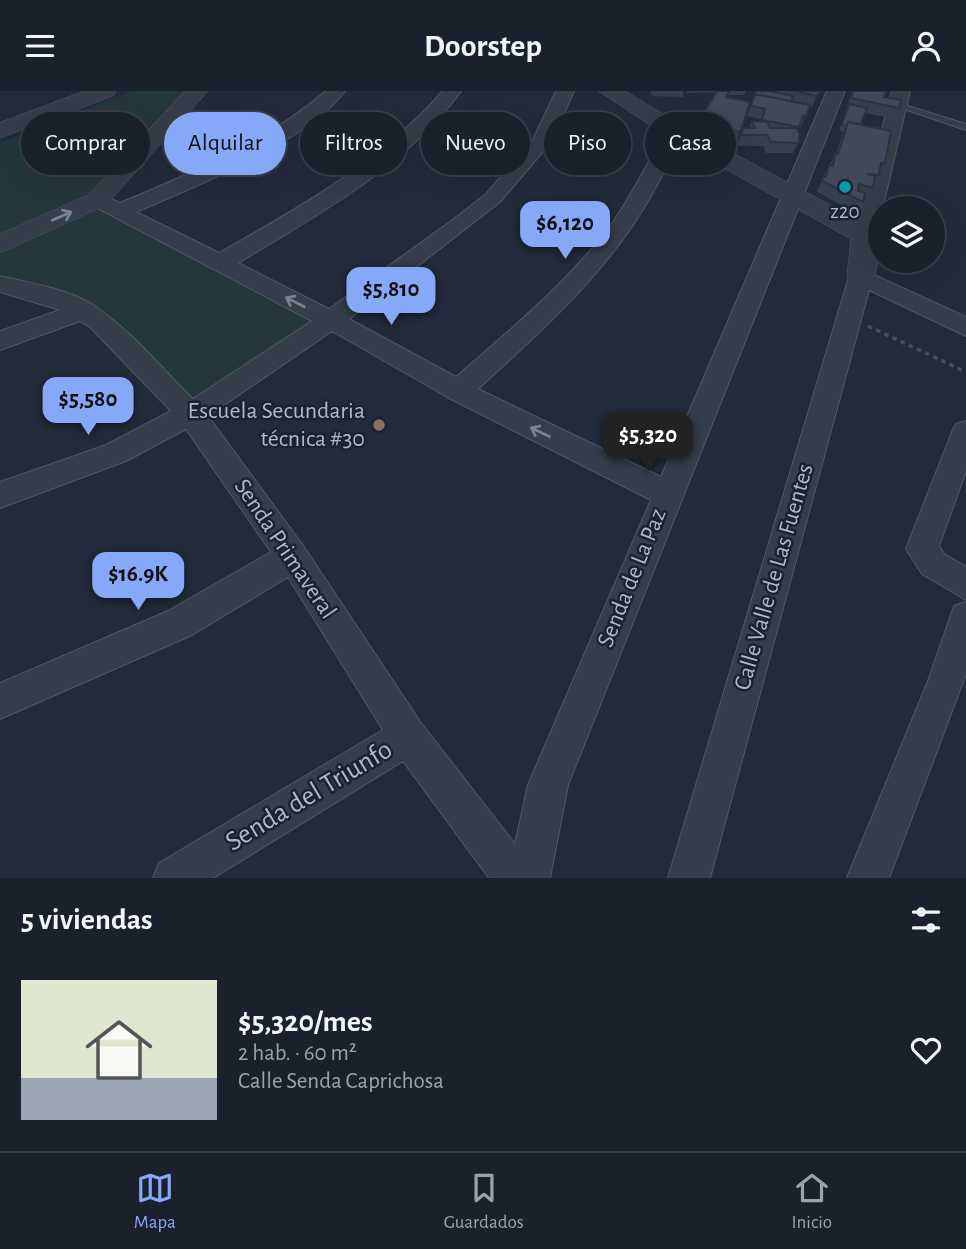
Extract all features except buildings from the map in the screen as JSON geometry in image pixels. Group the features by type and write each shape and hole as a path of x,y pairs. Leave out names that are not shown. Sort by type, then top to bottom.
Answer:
{"street":[{"path":"2,129 106,91"},
{"path":"0,244 97,200 197,91"},
{"path":"122,210 251,151 310,112 336,91"},
{"path":"220,263 349,187 419,130 452,91"},
{"path":"0,495 116,453 191,414 331,320 462,224 493,198 542,142 565,91"},
{"path":"610,91 645,113"},
{"name":"Senda de La Paz","path":"529,878 548,785 836,91"},
{"path":"900,98 864,235 861,277 966,327"},
{"path":"736,165 864,235"},
{"path":"458,391 574,283 606,247 632,211 652,175"},
{"path":"97,200 122,210 331,320 458,391 667,494"},
{"name":"Calle Valle de Las Fuentes","path":"689,878 861,277"},
{"name":"Senda Primaveral","path":"0,284 37,292 84,310 100,322 191,414 293,557 408,737 515,878"},
{"path":"0,341 84,310"},
{"path":"966,432 922,549 933,564 966,585"},
{"path":"0,701 180,623 293,557"},
{"path":"868,878 956,687 966,618"},
{"name":"Senda del Triunfo","path":"174,878 408,737"}],"lane":[{"path":"900,98 966,127"}],"path":[{"path":"848,317 966,372"}],"green space":[{"path":"131,91 191,91 172,112 164,112 164,121 150,136 150,112 78,112"},
{"path":"21,135 21,175 115,175 98,194 0,239 0,143"},
{"path":"98,209 322,322 195,404 105,311 0,276 0,252"}],"place":[{"name":"z20","path":"845,187"},
{"name":"Escuela Secundaria técnica #30","path":"379,425"}]}
